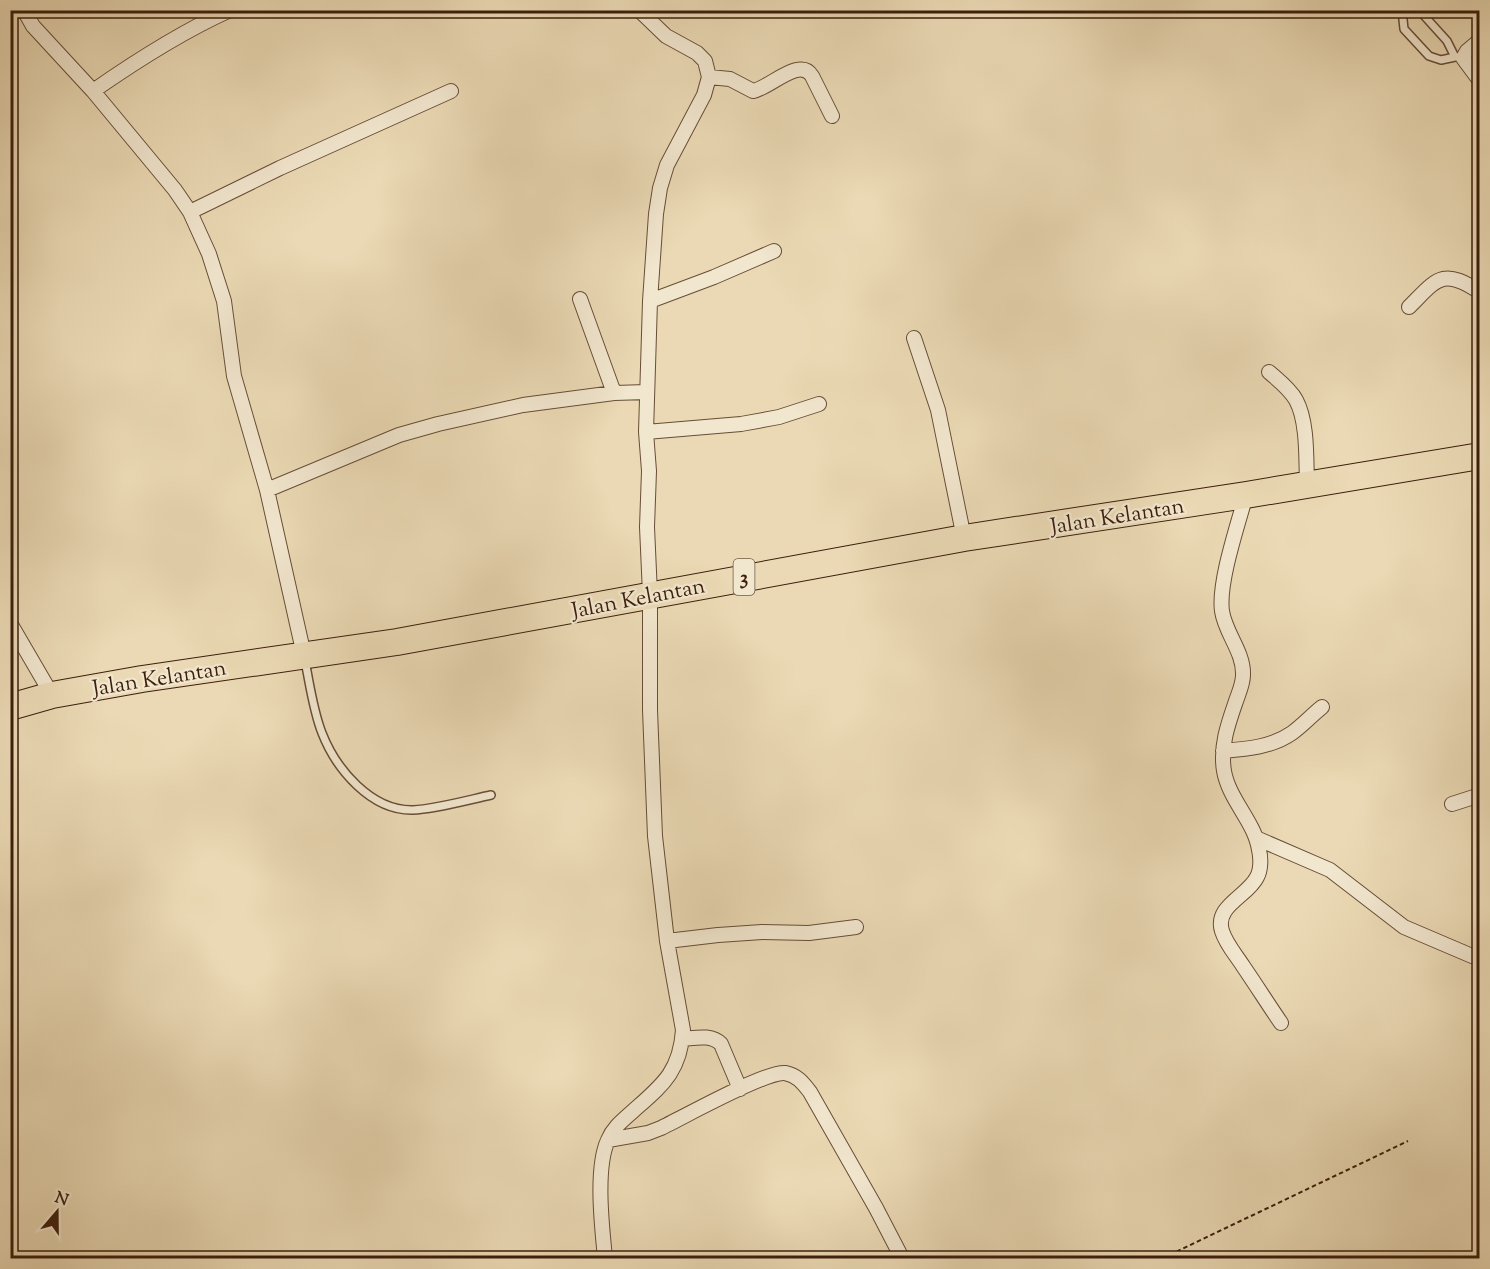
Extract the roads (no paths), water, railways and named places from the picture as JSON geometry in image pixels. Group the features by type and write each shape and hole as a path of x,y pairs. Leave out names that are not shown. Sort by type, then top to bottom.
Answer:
{"highway":[{"name":"Jalan Kelantan","path":"10,707 52,695 142,679 397,642 964,538 1246,495 1479,456"}],"street":[{"path":"24,10 33,26 93,91 175,190 190,212 209,254 224,301 234,376 267,490 304,656"},
{"path":"93,91 153,51 230,10"},
{"path":"605,1258 603,1159 608,1140 616,1127 667,1080 677,1062 683,1030 667,941 655,836 647,527 649,471 646,432 647,392 656,214 662,177 704,95 709,77 705,61 697,53 666,36 639,10"},
{"path":"1479,40 1459,57 1479,81"},
{"path":"709,77 730,80 753,91 764,88 794,70 804,68 809,70 832,116"},
{"path":"190,212 280,168 451,91"},
{"path":"650,301 774,251"},
{"path":"1409,307 1436,282 1444,278 1461,280 1479,292"},
{"path":"580,299 614,393"},
{"path":"914,338 941,421 964,538"},
{"path":"1269,372 1296,399 1305,437 1307,485"},
{"path":"267,490 399,435 438,424 523,405 614,393 647,392"},
{"path":"646,432 741,424 780,417 819,404"},
{"path":"1246,495 1221,599 1226,627 1240,657 1243,674 1223,752 1225,775 1256,838 1260,864 1257,876 1249,889 1230,904 1222,919 1222,930 1229,945 1281,1023"},
{"path":"10,622 52,695"},
{"path":"1223,752 1250,749 1280,740 1292,733 1322,707"},
{"path":"1452,804 1479,795"},
{"path":"1256,838 1330,870 1404,927 1472,956"},
{"path":"667,941 762,932 809,933 856,927"},
{"path":"682,1039 705,1037 717,1040 721,1044 740,1089"},
{"path":"608,1140 648,1133 774,1074 787,1074 798,1078 810,1092 902,1258"}],"lane":[{"path":"1402,10 1404,29 1429,56 1441,60 1459,57 1419,10"},
{"path":"304,656 323,736 351,780 372,798 412,810 490,795"}]}
